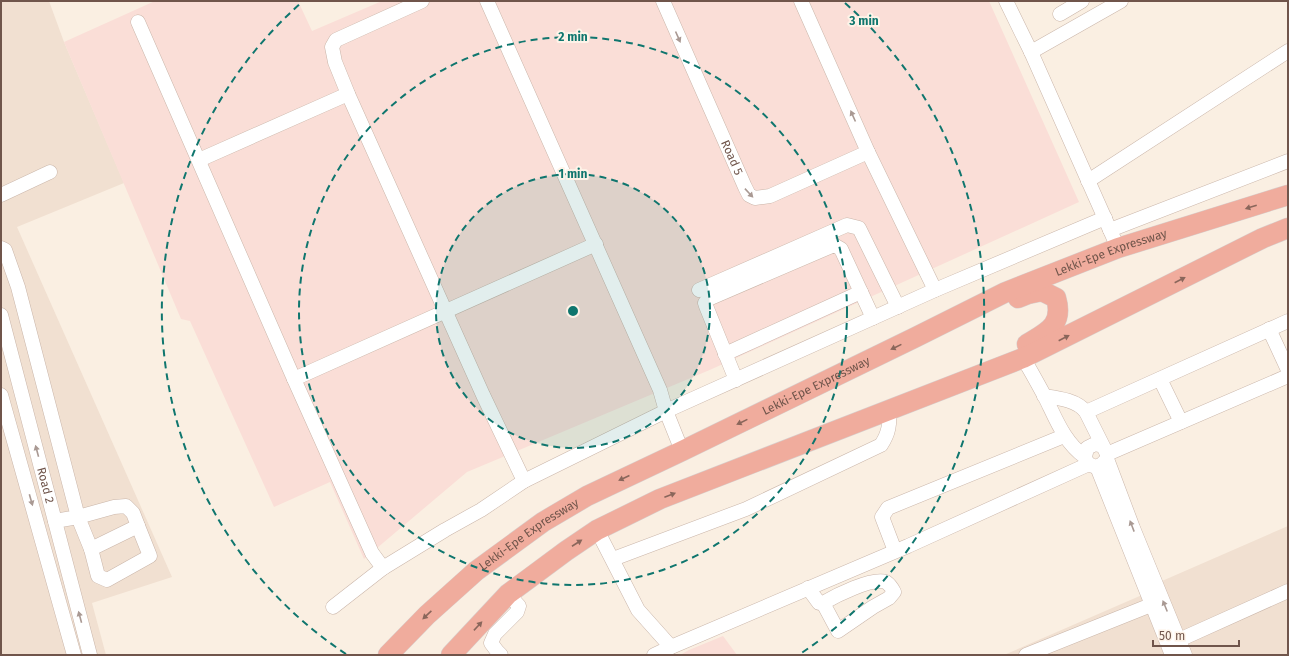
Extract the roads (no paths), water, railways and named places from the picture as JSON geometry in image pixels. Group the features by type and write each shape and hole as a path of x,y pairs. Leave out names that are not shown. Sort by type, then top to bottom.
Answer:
{"highway":[{"name":"Lekki-Epe Expressway","path":"388,655 427,615 476,571 543,522 587,496 1006,292 1118,248 1288,195"},
{"path":"452,655 508,594 597,530 660,499 1023,358 1263,238 1288,228"},
{"path":"776,454 804,430 1011,353 1047,332 1057,321 1058,308 1056,298 1042,291 1028,294 947,330 916,337"}],"street":[{"path":"422,1 336,40 332,47 335,62 445,311 524,481"},
{"path":"487,1 660,390 666,411 682,451"},
{"name":"Road 5","path":"663,1 744,188 749,195 755,198 770,196 868,152"},
{"path":"801,1 868,152 935,290"},
{"path":"1006,1 1031,52 1118,248"},
{"path":"1062,9 1082,1"},
{"path":"1031,52 1120,1"},
{"path":"138,22 294,379 372,553 383,568"},
{"path":"1088,181 1288,51"},
{"path":"199,160 348,94"},
{"path":"333,607 383,568 481,510 524,481 666,411 935,290 1107,224 1288,161"},
{"path":"1,195 50,172"},
{"path":"699,290 847,225 859,228 898,307"},
{"path":"294,379 596,244"},
{"path":"736,380 706,306 705,303 708,299 834,245 841,249 873,318"},
{"path":"1,248 5,250 18,287 78,517 91,549 98,576 108,580 150,556 133,513 126,506 114,506 78,517 55,521"},
{"path":"725,354 861,292"},
{"name":"Road 2","path":"1,315 90,655"},
{"path":"1086,412 1288,321"},
{"path":"1269,329 1288,370"},
{"path":"1023,358 1064,436 1076,451 1098,458 1133,528 1185,655"},
{"path":"654,655 895,551 1098,458 1288,376"},
{"path":"1160,379 1181,422"},
{"name":"Road 2","path":"1,395 74,655"},
{"path":"1044,396 1070,402 1082,407 1086,412 1098,458 1151,605 1172,655"},
{"path":"613,559 746,509 881,444 887,436 890,426 889,410"},
{"path":"895,551 882,517 888,508 1064,436"},
{"path":"91,549 138,526"},
{"path":"597,530 638,610 671,647"},
{"path":"808,588 819,603 823,603 858,587 880,581 888,583 894,592 889,598 873,607 838,632 823,603"},
{"path":"1179,640 1288,592"},
{"path":"501,655 491,643 495,634 517,612 519,606 508,594"},
{"path":"1026,655 1151,605"}]}
